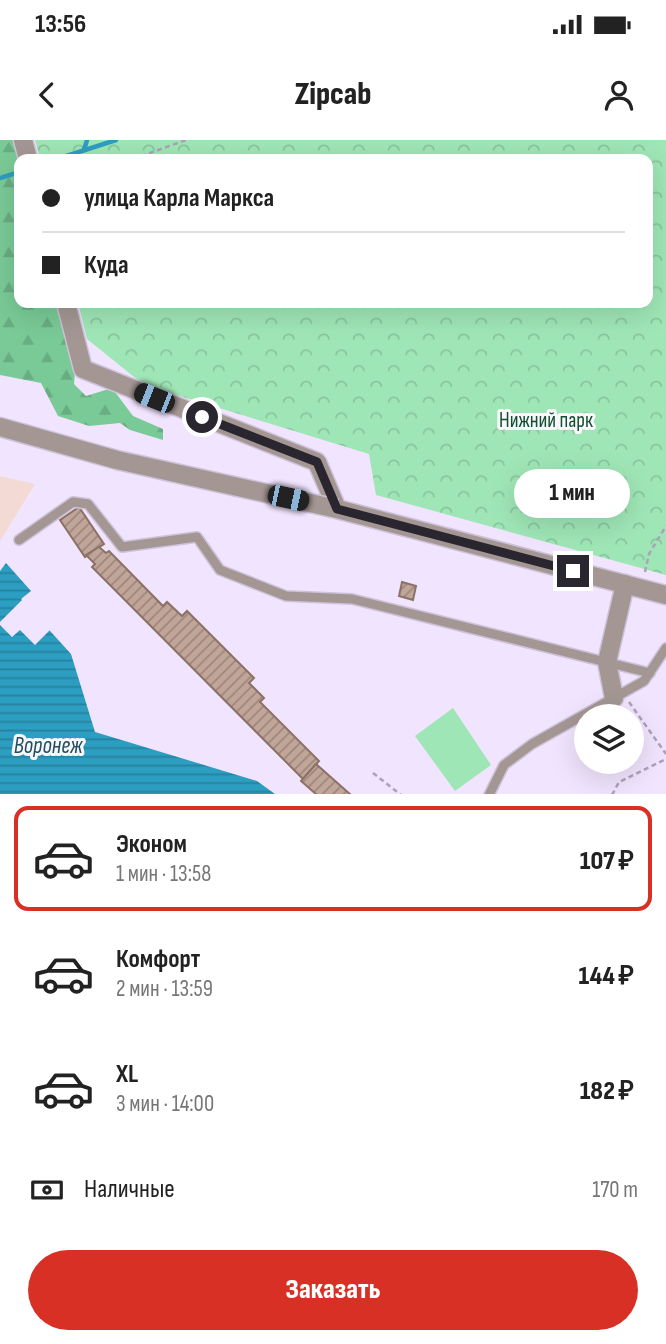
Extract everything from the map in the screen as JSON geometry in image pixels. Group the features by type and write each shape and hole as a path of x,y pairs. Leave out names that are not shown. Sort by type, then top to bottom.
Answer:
{"street":[{"path":"67,308 83,369 317,462 337,509"},
{"path":"0,428 117,460 337,509 666,595"},
{"path":"618,696 607,662 633,586"}],"lane":[{"path":"19,540 73,502 88,504 122,547 197,537 220,570 286,596 352,599 650,673"},
{"path":"489,794 504,765 510,760 563,726 645,681 666,648"}],"path":[{"path":"147,154 186,140"},
{"path":"633,586 666,526"},
{"path":"612,794 619,782 666,757 618,696"},
{"path":"373,773 401,794"}],"shaded area":[{"path":"0,476 35,484 0,541"}],"green space":[{"path":"0,140 17,140 18,154 14,154 14,308 59,308 75,372 74,384 86,396 112,388 133,416 163,429 163,440 130,430 120,423 89,426 58,416 41,383 0,375"},
{"name":"Нижний парк","path":"35,140 666,140 666,575 376,495 369,454 144,385 87,339 79,308 653,308 653,154 39,154"},
{"path":"453,708 491,765 455,791 415,736"}],"water":[{"name":"Воронеж","path":"6,563 31,591 21,599 71,654 95,732 257,781 275,794 0,794 0,571"}],"pier":[{"path":"25,597 52,628 35,645 20,630 12,637 0,625"}],"building":[{"path":"79,507 104,544 85,557 60,520"},
{"path":"99,547 106,553 109,551 163,606 167,602 182,616 187,611 254,678 249,683 264,698 260,702 319,761 303,779 92,567 95,564 86,555"},
{"path":"402,582 416,586 413,600 399,596"},
{"path":"316,764 350,794 316,794 301,781"}],"waterway":[{"path":"84,150 87,140"},
{"path":"73,154 116,140"},
{"path":"0,178 14,174"}],"route":[{"path":"202,417 317,462 337,509 573,571"}]}
